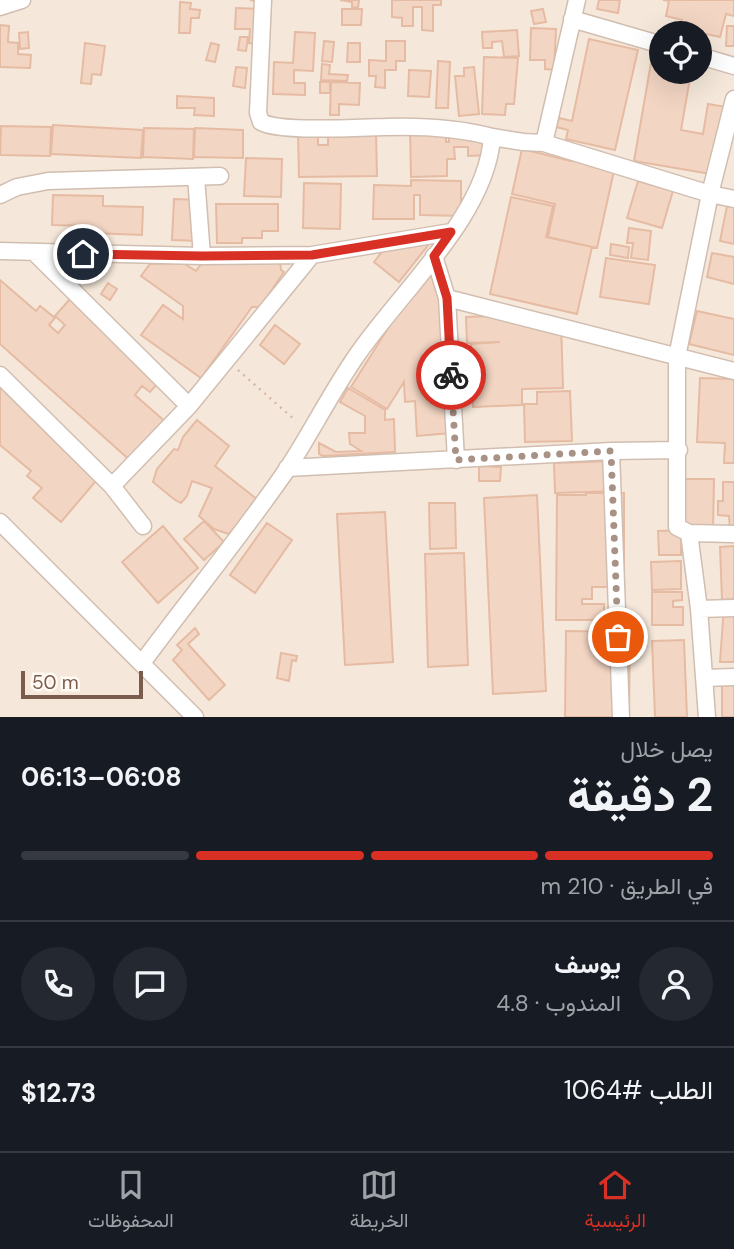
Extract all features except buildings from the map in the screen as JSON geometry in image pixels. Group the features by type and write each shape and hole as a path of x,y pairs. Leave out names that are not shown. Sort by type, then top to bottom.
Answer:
{"street":[{"path":"0,7 22,0"},
{"path":"263,0 258,113 261,122 281,127 413,128 478,133 523,142 544,143 709,194 734,199"},
{"path":"544,143 577,0"},
{"path":"572,19 649,41"},
{"path":"712,59 731,65 734,47"},
{"path":"734,99 709,194 677,357 677,527 689,533 734,534"},
{"path":"142,663 287,468 357,354 468,208 491,157 492,137"},
{"path":"0,195 17,187 48,181 220,176"},
{"path":"196,177 202,256"},
{"path":"0,251 202,256 312,255 451,232"},
{"path":"35,253 189,406"},
{"path":"113,486 228,361 312,255"},
{"path":"434,256 447,298 456,460"},
{"path":"447,298 734,371"},
{"path":"0,375 113,486 143,526"},
{"path":"287,468 611,451 679,450"},
{"path":"611,451 621,717"},
{"path":"0,522 195,717"},
{"path":"689,533 699,609 707,717"},
{"path":"699,609 734,608"},
{"path":"704,678 734,677"}],"path":[{"path":"228,361 309,433"}],"shaded area":[{"path":"0,0 734,0 734,717 0,717"}],"way so far":[{"path":"451,375 456,460 611,451 618,637"}],"route":[{"path":"83,254 312,255 451,232 434,256 447,298 451,375"}]}
